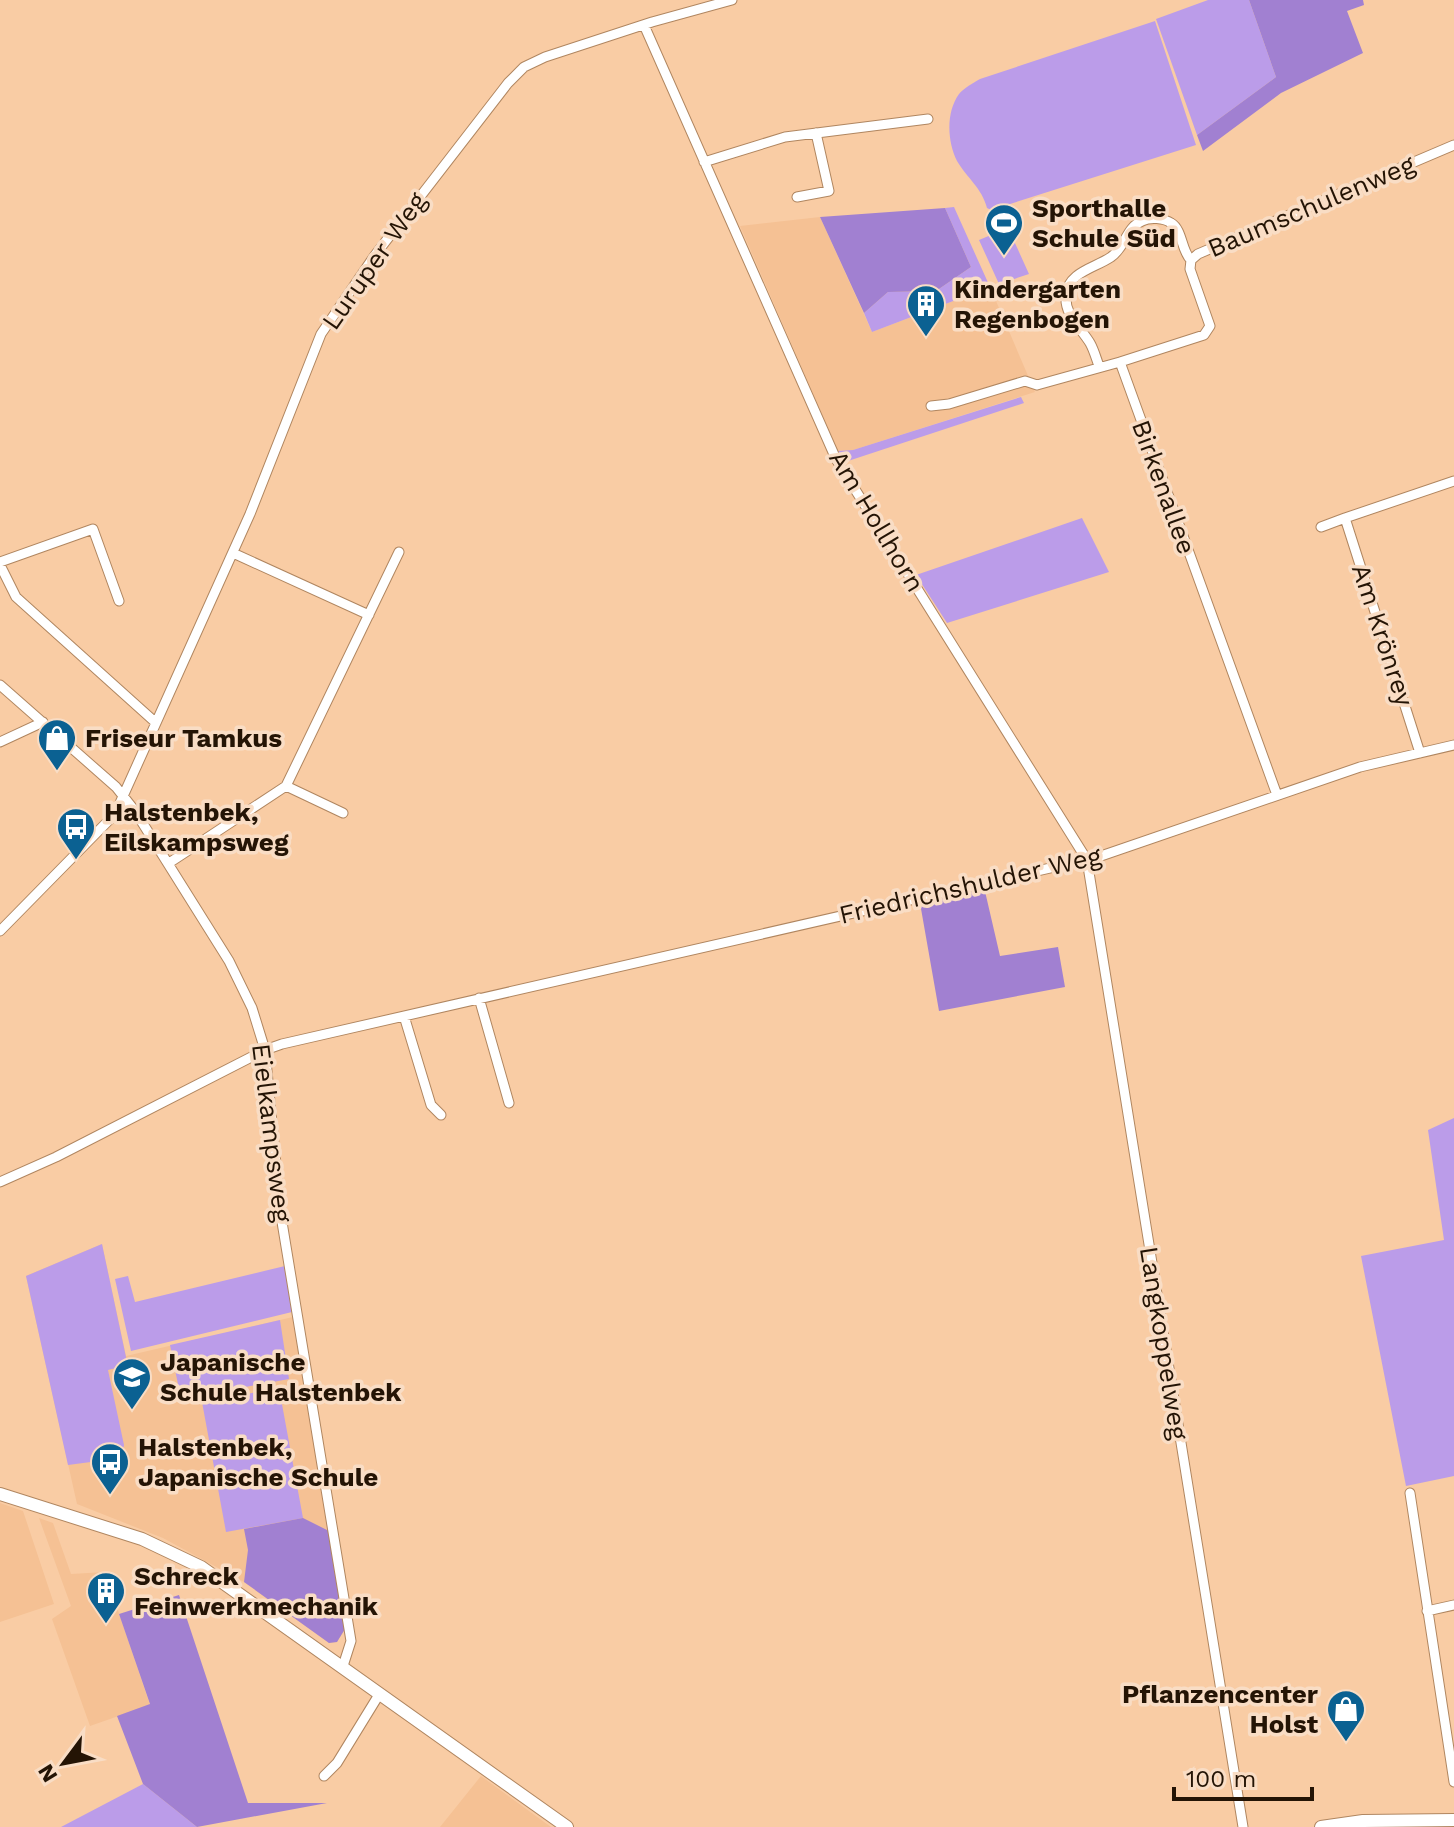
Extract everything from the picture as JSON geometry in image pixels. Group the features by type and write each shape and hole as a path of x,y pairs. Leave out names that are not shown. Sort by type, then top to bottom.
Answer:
{"main road":[{"path":"0,1494 122,1533 181,1556 220,1579 567,1827"},
{"path":"1321,1827 1375,1821 1454,1820"}],"street":[{"name":"Luruper Weg","path":"0,931 104,827 124,798 155,722 233,553 321,334 375,255 508,83 524,67 545,57 732,0"},
{"name":"Am Hollhorn","path":"644,25 836,459 1087,860"},
{"path":"704,162 759,143 928,119"},
{"path":"797,197 829,191 816,133"},
{"name":"Baumschulenweg","path":"1120,362 1204,335 1210,326 1190,269 1191,260 1198,254 1454,145"},
{"path":"1099,366 1092,347 1067,305 1066,294 1076,276 1115,254 1134,225 1148,219 1171,222 1176,226 1191,260"},
{"path":"931,406 949,404 1025,381 1037,385 1120,362"},
{"name":"Birkenallee","path":"1120,362 1277,795"},
{"path":"1321,527 1454,481"},
{"name":"Am Krönrey","path":"1345,518 1420,753"},
{"path":"119,601 93,529 0,564 16,597 155,722"},
{"path":"169,863 286,786 399,552"},
{"path":"233,553 369,615"},
{"name":"Eielkampsweg","path":"0,685 116,787 169,863 229,961 252,1008 265,1050 281,1216 351,1641 343,1666"},
{"path":"0,742 43,722"},
{"name":"Friedrichshulder Weg","path":"0,1182 56,1157 265,1050 479,998 1087,860 1360,767 1454,745"},
{"path":"286,786 343,813"},
{"name":"Langkoppelweg","path":"1087,860 1243,1827"},
{"path":"479,998 509,1103"},
{"path":"404,1016 431,1105 441,1115"},
{"path":"1410,1493 1454,1782"},
{"path":"1427,1611 1454,1605"},
{"path":"324,1776 337,1763 380,1693"}],"shaded area":[{"path":"1208,0 1249,0 1276,77 1197,135 1156,19"},
{"path":"1249,0 1363,0 1364,5 1347,11 1363,53 1281,93 1203,151 1197,135 1276,77"},
{"path":"1155,21 1196,145 991,210 987,208 978,189 957,161 951,145 950,118 959,94 980,79"},
{"path":"954,207 990,287 872,332 864,313 888,292 936,291 971,267 945,208"},
{"path":"945,208 971,267 936,291 888,292 864,313 820,217"},
{"path":"820,217 872,332 990,287 1035,392 853,450 838,451 740,226"},
{"name":"Sporthalle Schule Süd","path":"1005,221 1029,274 999,284 979,240 991,235 988,229"},
{"path":"1021,397 1024,403 848,461 838,451 853,450"},
{"path":"1082,518 1109,572 947,623 916,575"},
{"path":"984,887 1000,956 1058,947 1065,987 939,1011 920,903"},
{"path":"1454,1118 1454,1476 1406,1486 1361,1256 1444,1240 1428,1130"},
{"path":"102,1244 126,1356 293,1317 345,1629 337,1642 329,1643 244,1582 163,1538 77,1504 26,1276"},
{"path":"102,1244 126,1357 124,1366 108,1370 124,1445 121,1458 68,1465 26,1276"},
{"path":"285,1266 292,1312 131,1351 115,1279 128,1276 135,1302"},
{"path":"280,1320 289,1379 181,1399 170,1345"},
{"path":"279,1388 303,1518 226,1532 202,1402"},
{"path":"0,1503 23,1511 54,1604 0,1622"},
{"path":"39,1518 53,1523 71,1574 105,1572 150,1705 90,1726 52,1619 71,1606"},
{"path":"303,1518 329,1531 345,1629 337,1642 329,1643 244,1582 248,1550 244,1529"},
{"path":"179,1595 248,1803 327,1803 197,1827 143,1784 117,1716 150,1704 119,1614"},
{"path":"481,1776 551,1827 440,1827"},
{"path":"143,1784 197,1827 61,1827"}],"place":[{"name":"Sporthalle Schule Süd","path":"1004,257"},
{"name":"Kindergarten Regenbogen","path":"926,338"},
{"name":"Friseur Tamkus","path":"57,772"},
{"name":"Halstenbek, Eilskampsweg","path":"76,861"},
{"name":"Japanische Schule Halstenbek","path":"132,1411"},
{"name":"Halstenbek, Japanische Schule","path":"110,1496"},
{"name":"Schreck Feinwerkmechanik","path":"106,1625"},
{"name":"Pflanzencenter Holst","path":"1346,1743"}]}
